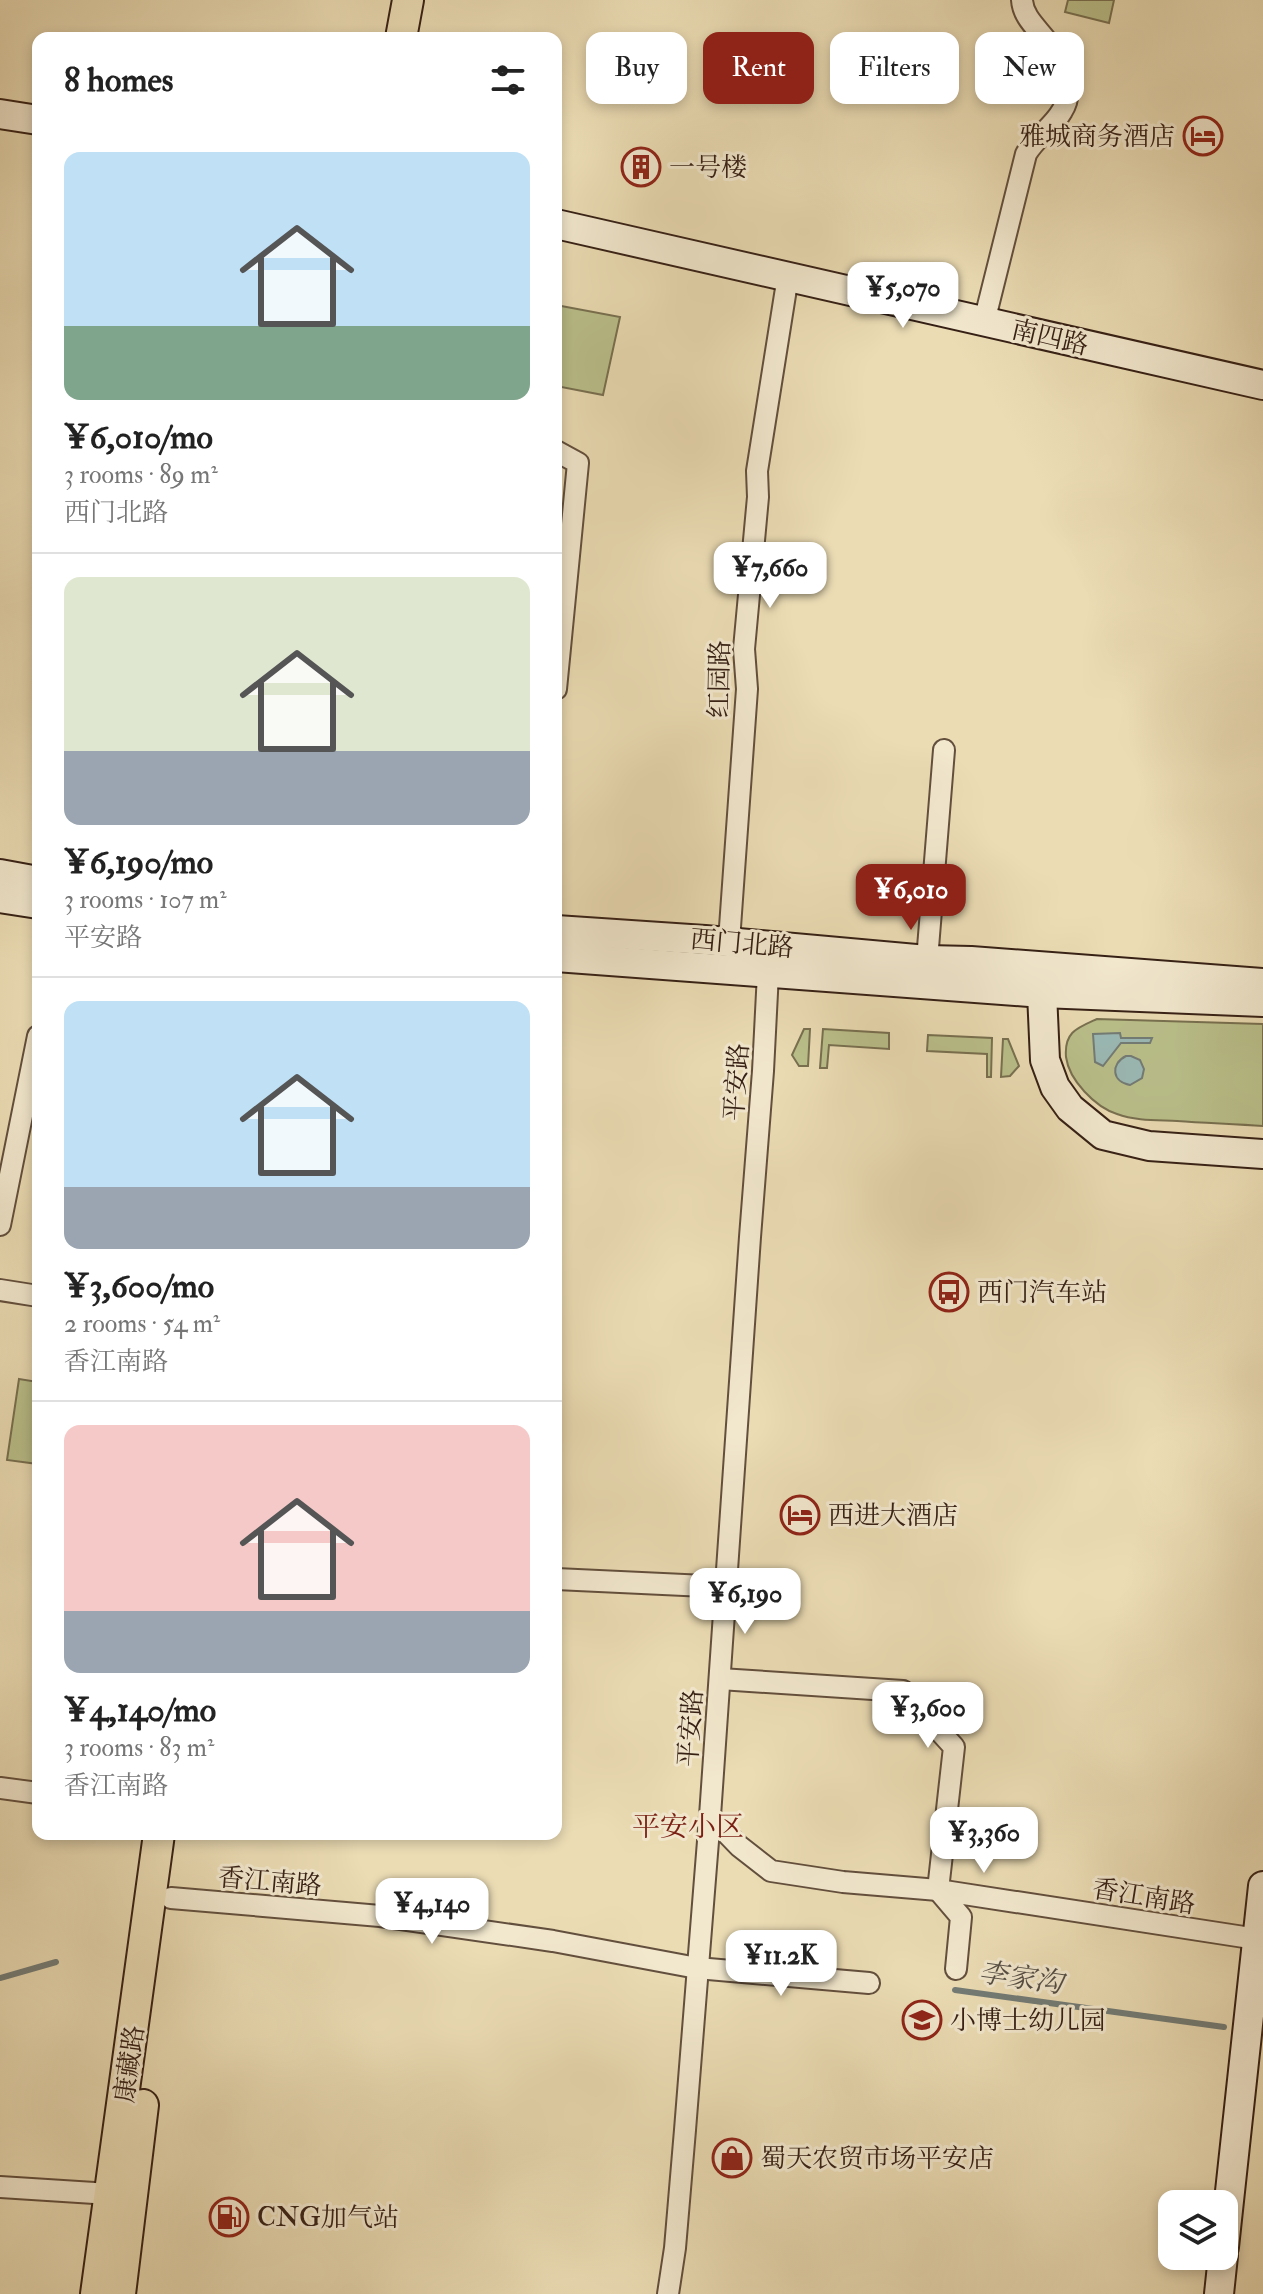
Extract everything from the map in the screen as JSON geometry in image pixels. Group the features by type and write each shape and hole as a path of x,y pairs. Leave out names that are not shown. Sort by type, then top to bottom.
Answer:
{"main road":[{"path":"381,32 387,0"},
{"path":"402,32 408,0"},
{"path":"0,114 32,119"},
{"name":"南四路","path":"562,225 1263,385"},
{"path":"0,874 32,880"},
{"path":"0,898 32,903"},
{"name":"西门北路","path":"562,930 1263,983"},
{"name":"西门北路","path":"562,957 1042,993 1263,1002"},
{"path":"1042,993 1045,1060 1055,1087 1070,1108 1103,1135 1149,1146 1263,1154"},
{"name":"康藏路","path":"96,2294 158,1840"},
{"name":"康藏路","path":"120,2294 177,1840"},
{"path":"1230,2190 1263,1886"},
{"path":"1219,2294 1222,2270"}],"street":[{"path":"984,322 1026,154 1033,142 1063,111 1068,95 1066,79 1051,47 1023,11 1022,0"},
{"name":"红园路","path":"729,941 747,689 744,649 758,497 757,471 788,276"},
{"path":"562,453 583,462 562,639"},
{"path":"927,960 944,750"},
{"name":"平安路","path":"668,2294 676,2235 710,1816 768,973"},
{"path":"0,1225 32,1066"},
{"path":"0,1290 32,1295"},
{"path":"562,1579 727,1587"},
{"path":"720,1679 903,1691 954,1747 938,1890 961,1917 956,1969"},
{"path":"0,1788 32,1792"},
{"name":"香江南路","path":"710,1816 739,1846 771,1871 843,1882 938,1890 1257,1939"},
{"name":"香江南路","path":"171,1898 380,1916 553,1941 697,1968 869,1983"},
{"path":"0,2187 110,2194"}],"green space":[{"path":"1068,0 1114,0 1109,23 1065,12"},
{"path":"562,306 620,317 603,395 562,387"},
{"path":"1097,1019 1263,1024 1263,1126 1139,1119 1117,1114 1100,1105 1084,1092 1072,1075 1066,1057 1067,1042 1073,1032"},
{"path":"804,1029 810,1029 808,1066 799,1066 792,1055"},
{"path":"823,1029 889,1033 889,1049 829,1045 827,1068 820,1068"},
{"path":"928,1035 992,1038 991,1077 987,1077 987,1054 927,1051"},
{"path":"1003,1039 1008,1039 1019,1066 1010,1076 1001,1077"},
{"path":"19,1379 32,1381 32,1463 7,1460"}],"water":[{"path":"1120,1033 1121,1038 1152,1038 1150,1043 1121,1043 1103,1066 1095,1062 1093,1034"},
{"path":"1126,1056 1140,1060 1144,1069 1142,1078 1130,1085 1120,1080 1115,1072 1117,1063"}],"waterway":[{"name":"李家沟","path":"0,1978 56,1962"},
{"name":"李家沟","path":"955,1990 1224,2027"}],"place":[{"name":"雅城商务酒店","path":"1203,136"},
{"name":"一号楼","path":"641,167"},
{"name":"西门汽车站","path":"949,1292"},
{"name":"西进大酒店","path":"800,1515"},
{"name":"小博士幼儿园","path":"922,2020"},
{"name":"蜀天农贸市场平安店","path":"732,2158"},
{"name":"CNG加气站","path":"229,2217"}],"district":[{"name":"平安小区","path":"688,1826"}]}
